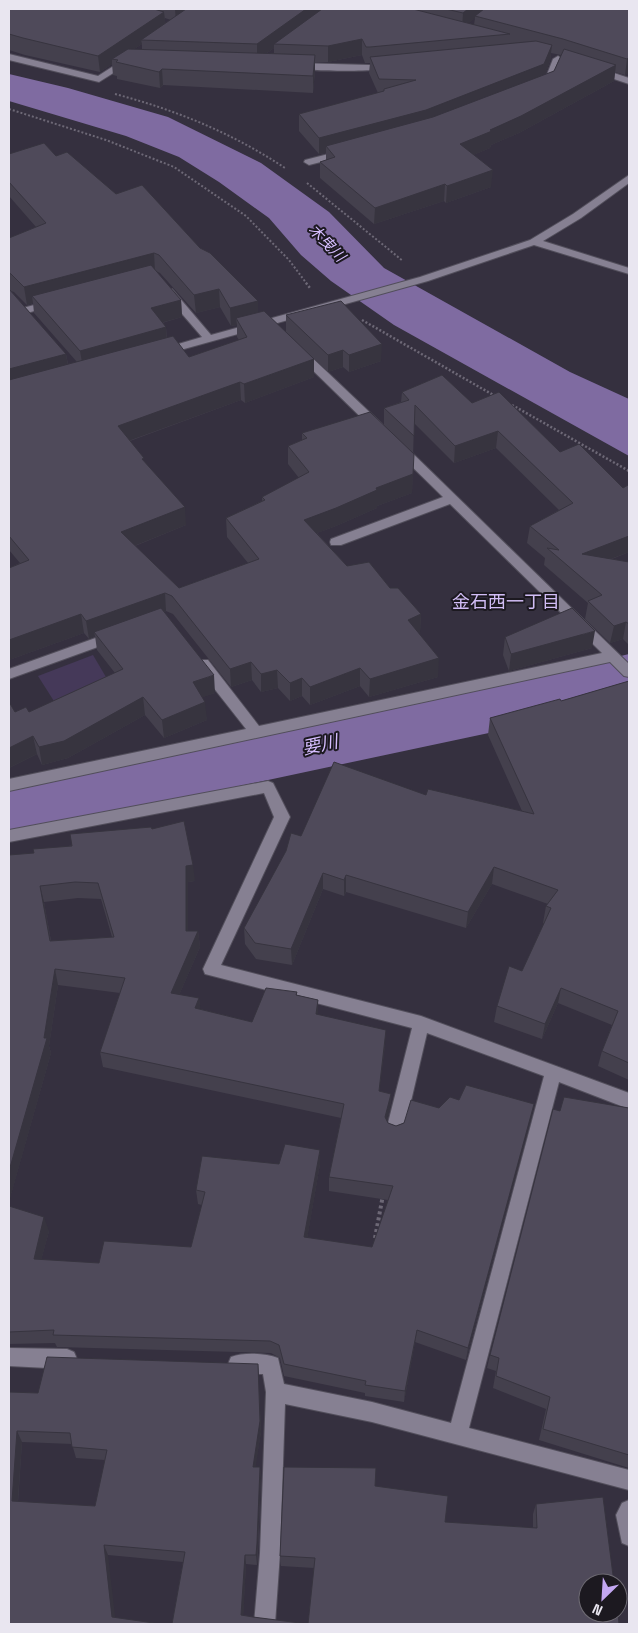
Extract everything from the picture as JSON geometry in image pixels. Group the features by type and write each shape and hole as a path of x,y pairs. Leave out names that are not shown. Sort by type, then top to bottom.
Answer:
{"street":[{"path":"9,57 99,79 133,59"},
{"path":"530,91 548,84 558,59"},
{"path":"287,66 370,68 399,66"},
{"path":"586,67 629,81"},
{"path":"309,162 355,150"},
{"path":"153,355 424,279 534,242 577,216 629,178"},
{"path":"534,242 629,271"},
{"path":"161,283 208,340"},
{"path":"13,300 26,314 60,301"},
{"path":"268,323 281,335"},
{"path":"294,347 621,664"},
{"path":"336,542 452,499"},
{"path":"9,674 130,631"},
{"path":"196,656 256,732"},
{"path":"9,785 256,732 621,664"},
{"path":"9,836 268,787 282,817 211,969 421,1023 629,1101"},
{"path":"395,1131 421,1023"},
{"path":"458,1434 553,1073"},
{"path":"9,1357 87,1360"},
{"path":"223,1364 272,1365 276,1392 270,1553 264,1624"},
{"path":"276,1392 372,1412 629,1480"},
{"path":"629,1510 626,1514 629,1536"}],"path":[{"path":"111,93 149,102 189,117 239,140 292,173"},
{"path":"9,109 106,140 174,168 246,216 289,260 311,289 332,305 497,397"},
{"path":"306,183 327,198 382,247 424,279"},
{"path":"506,402 629,471"},
{"path":"375,1239 384,1190"}],"shaded area":[{"path":"93,655 113,689 59,709 38,676"}],"water":[{"name":"木曳川","path":"9,74 68,88 168,117 261,163 329,212 384,268 570,372 629,399 629,456 394,325 331,281 301,255 269,218 219,182 179,157 126,136 9,101"}],"building":[{"path":"9,9 154,9 164,12 98,56 9,34"},
{"path":"186,9 306,9 257,44 141,40"},
{"path":"322,9 413,9 510,34 370,47 366,47 362,39 328,46 274,44"},
{"path":"446,9 468,9 463,13"},
{"path":"484,9 629,9 629,57 627,59 563,39 475,16"},
{"path":"536,41 552,45 544,64 426,110 319,138 299,114 384,91 384,89 416,80 379,79 370,57"},
{"path":"128,49 315,55 313,76 162,69 159,72 116,62 118,60 112,59"},
{"path":"564,49 616,65 521,116 490,130 492,131 460,144 493,170 375,208 320,162 335,157 326,146 433,117 554,71"},
{"path":"44,143 56,156 67,152 116,194 142,185 200,248 210,253 258,301 230,308 219,289 194,295 159,255 154,253 24,287 9,273 9,238 46,223 9,182 9,154"},
{"path":"151,265 181,300 151,308 166,327 80,351 32,296"},
{"path":"9,289 66,354 9,369"},
{"path":"341,301 382,344 349,355 343,350 328,355 286,315"},
{"path":"264,311 314,359 244,384 240,382 118,426 144,458 142,459 185,507 121,532 179,588 259,559 226,518 265,500 262,497 309,472 288,446 307,438 302,433 370,412 414,454 413,474 304,520 347,566 369,562 390,588 398,588 421,614 408,620 439,658 370,679 360,668 310,687 302,678 290,683 277,670 261,674 251,662 230,669 172,596 165,593 86,621 81,614 9,640 9,568 29,560 9,536 9,380 173,336 189,357 247,337 236,318"},
{"path":"442,375 472,403 499,392 560,452 579,444 623,488 629,486 629,536 582,554 629,562 629,624 626,622 614,626 588,601 602,595 547,548 559,550 530,526 573,503 498,431 455,446 415,405 414,436 384,408 409,400 402,392"},
{"path":"161,608 214,675 193,682 205,702 162,720 143,697 64,741 39,747 33,736 9,748 9,702 15,712 26,707 29,712 123,669 94,632"},
{"path":"572,608 595,631 511,654 505,637"},
{"path":"629,681 629,1063 602,1051 618,1011 561,988 545,1024 497,1006 509,966 522,971 551,908 546,906 558,890 494,867 468,912 346,875 344,880 323,873 291,949 255,943 244,928 286,851 291,833 301,836 334,762 426,795 428,789 534,814 490,718 560,699 561,701"},
{"path":"184,821 193,865 186,866 186,931 198,931 171,993 199,998 195,1008 252,1022 266,988 297,992 296,995 318,1000 316,1014 386,1030 379,1091 391,1094 385,1117 388,1123 396,1126 404,1123 411,1100 439,1108 450,1097 459,1100 466,1085 534,1104 468,1348 417,1330 405,1391 365,1385 366,1381 284,1364 279,1345 270,1341 53,1335 54,1330 9,1332 9,1206 44,1217 34,1259 99,1263 104,1241 191,1247 205,1192 196,1190 202,1156 279,1164 285,1144 320,1150 304,1237 372,1247 393,1186 329,1177 344,1104 100,1052 125,978 55,969 44,1038 47,1038 9,1171 9,855 34,853 33,849 72,846 70,834 151,827 152,829","holes":["75,882 98,883 114,937 50,941 40,886"]},
{"path":"564,1097 629,1108 629,1455 543,1429 550,1397 496,1376 499,1358 490,1355 553,1109 560,1111"},
{"path":"47,1357 258,1364 260,1421 253,1467 260,1467 257,1543 256,1555 245,1555 241,1615 308,1624 172,1624 185,1552 104,1545 112,1617 161,1624 9,1624 9,1392 38,1393","holes":["17,1431 70,1433 72,1447 107,1450 95,1506 12,1501"]},
{"path":"284,1467 376,1468 375,1486 448,1496 445,1522 537,1528 536,1504 603,1497 613,1573 578,1573 578,1623 619,1623 308,1624 315,1558 280,1556"}],"waterway":[{"name":"要川","path":"9,810 531,701 629,676"}],"district":[{"name":"金石西一丁目","path":"506,602"}]}
